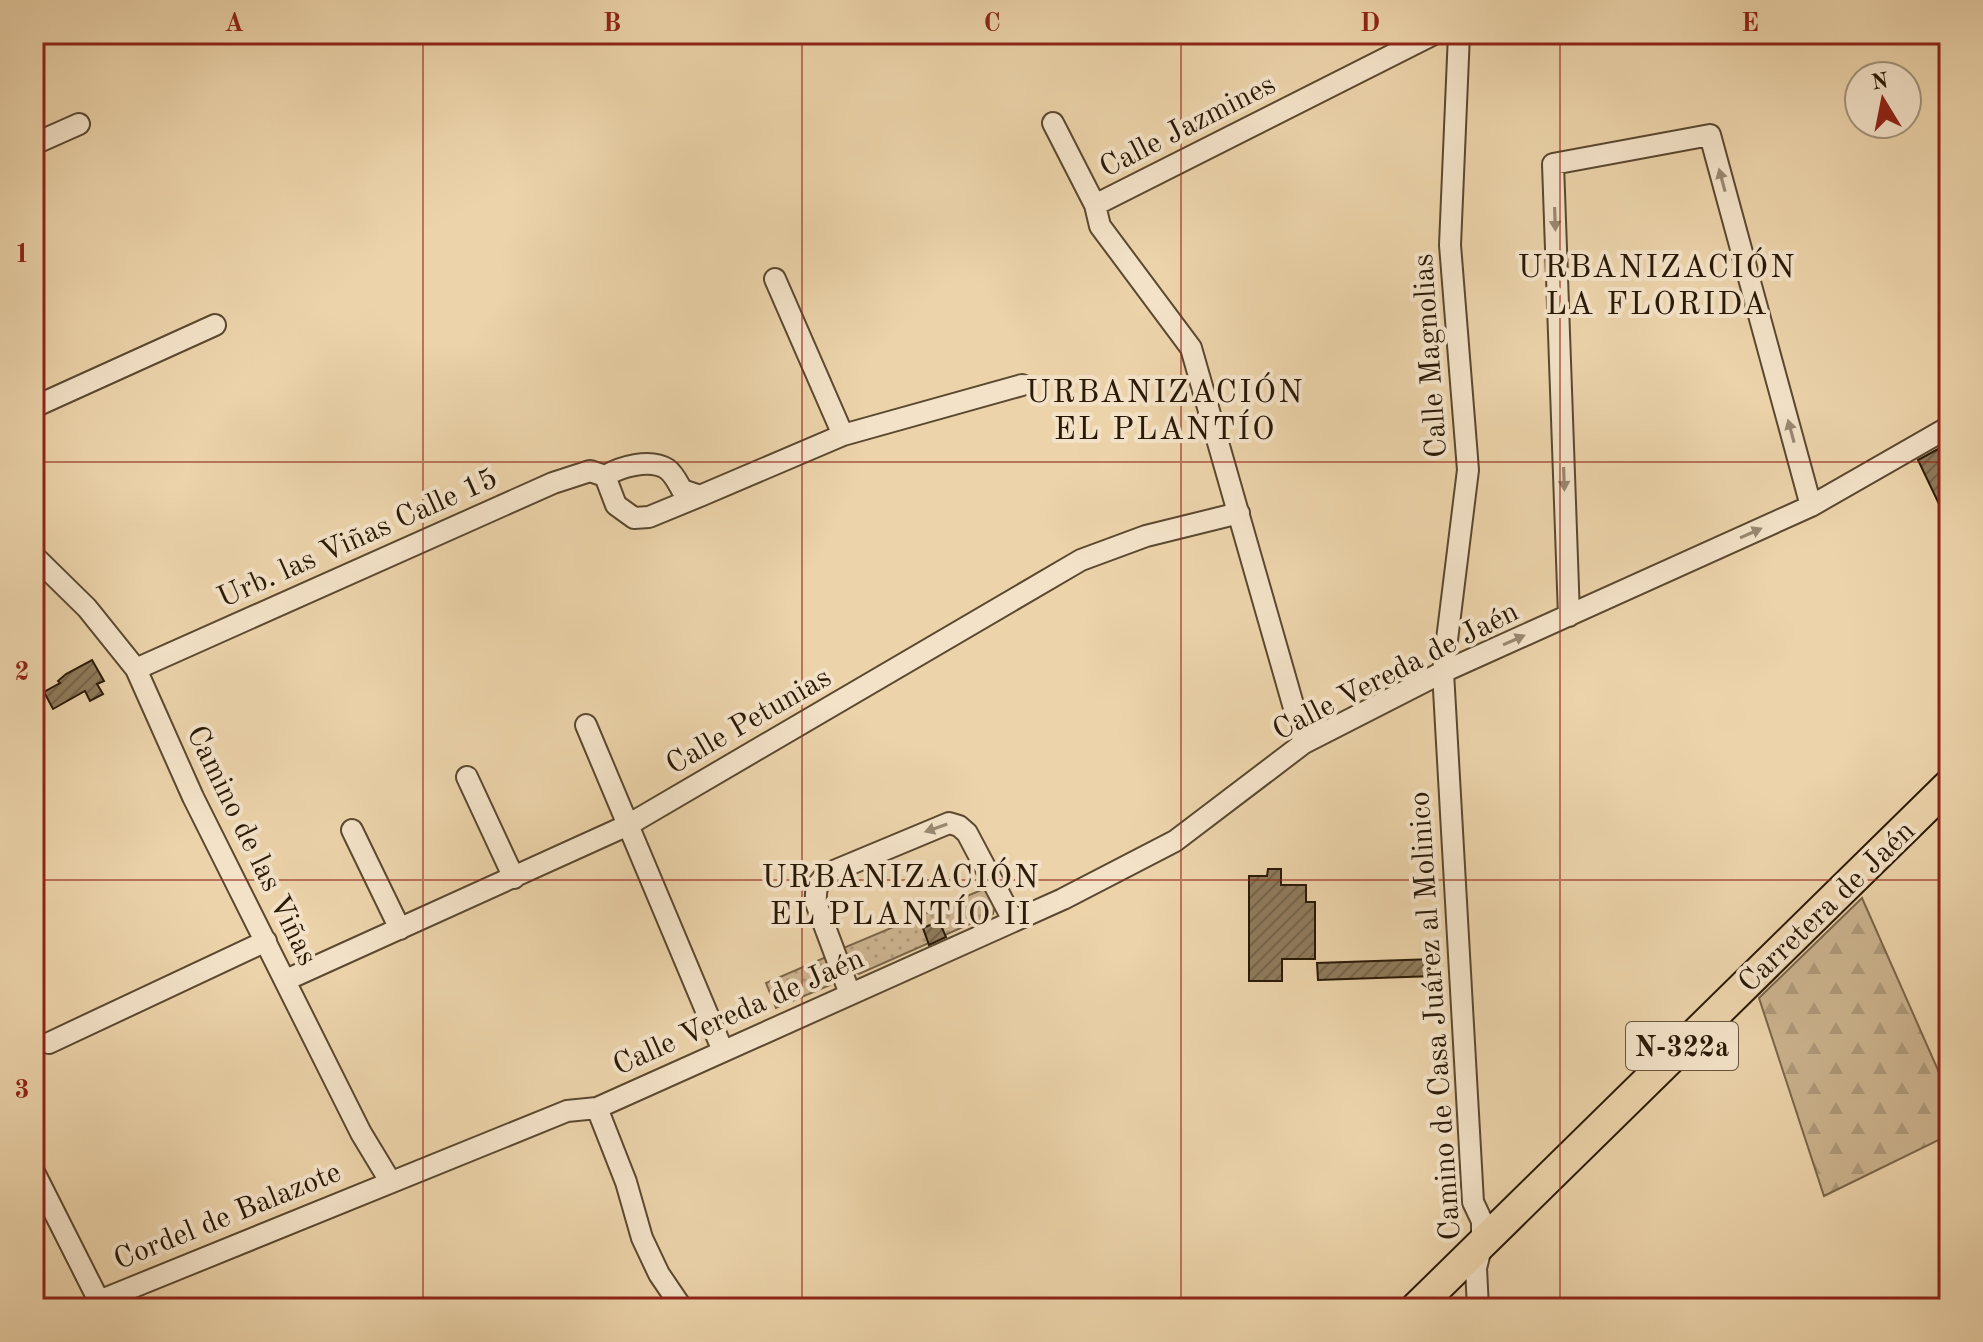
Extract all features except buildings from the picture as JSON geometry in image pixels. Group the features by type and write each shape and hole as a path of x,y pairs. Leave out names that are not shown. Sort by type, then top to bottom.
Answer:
{"highway":[{"name":"Carretera de Jaén","path":"1416,1308 1482,1233 1566,1161 1949,785"}],"street":[{"name":"Calle Jazmines","path":"1095,205 1434,34"},
{"name":"Calle Magnolias","path":"1443,672 1468,470 1450,245 1459,34"},
{"path":"1053,123 1095,205 1100,226 1191,348 1304,743"},
{"path":"34,144 79,124"},
{"path":"1569,616 1553,164 1710,135 1811,506"},
{"path":"775,279 843,435"},
{"path":"34,407 215,325"},
{"path":"605,476 616,505 634,518 649,517 843,435 1022,385"},
{"name":"Calle Vereda de Jaén","path":"390,1181 567,1111 597,1108 1063,899 1175,841 1304,743 1443,672 1811,506 1949,427"},
{"name":"Urb. las Viñas Calle 15","path":"136,669 553,483 590,471 605,476 617,469 649,464 665,468 682,490 700,496"},
{"name":"Calle Petunias","path":"286,980 628,825 1081,560 1146,536 1239,513"},
{"name":"Camino de las Viñas","path":"34,556 87,608 136,669 193,797 361,1133 390,1181"},
{"name":"Camino de Casa Juárez al Molinico","path":"1443,672 1473,1202 1482,1233 1476,1268 1478,1308"},
{"path":"586,725 723,1051"},
{"path":"467,777 514,878"},
{"path":"850,994 816,903 815,891 819,881 829,873 949,823 967,833 1013,920"},
{"path":"352,830 400,929"},
{"path":"49,1043 266,941"},
{"path":"597,1108 626,1182 642,1238 659,1274 682,1308"},
{"path":"34,1172 93,1304"},
{"name":"Cordel de Balazote","path":"93,1304 390,1181"}],"green space":[{"path":"986,888 995,906 993,914 945,935 923,928 929,943 859,974 849,970 841,949"},
{"path":"1862,898 1949,1095 1949,1135 1824,1196 1759,998"},
{"path":"826,957 834,978 830,985 776,1008 766,983"}],"district":[{"name":"URBANIZACIÓN LA FLORIDA","path":"1657,284"},
{"name":"URBANIZACIÓN EL PLANTÍO","path":"1165,410"},
{"name":"URBANIZACIÓN EL PLANTÍO II","path":"901,894"}]}
